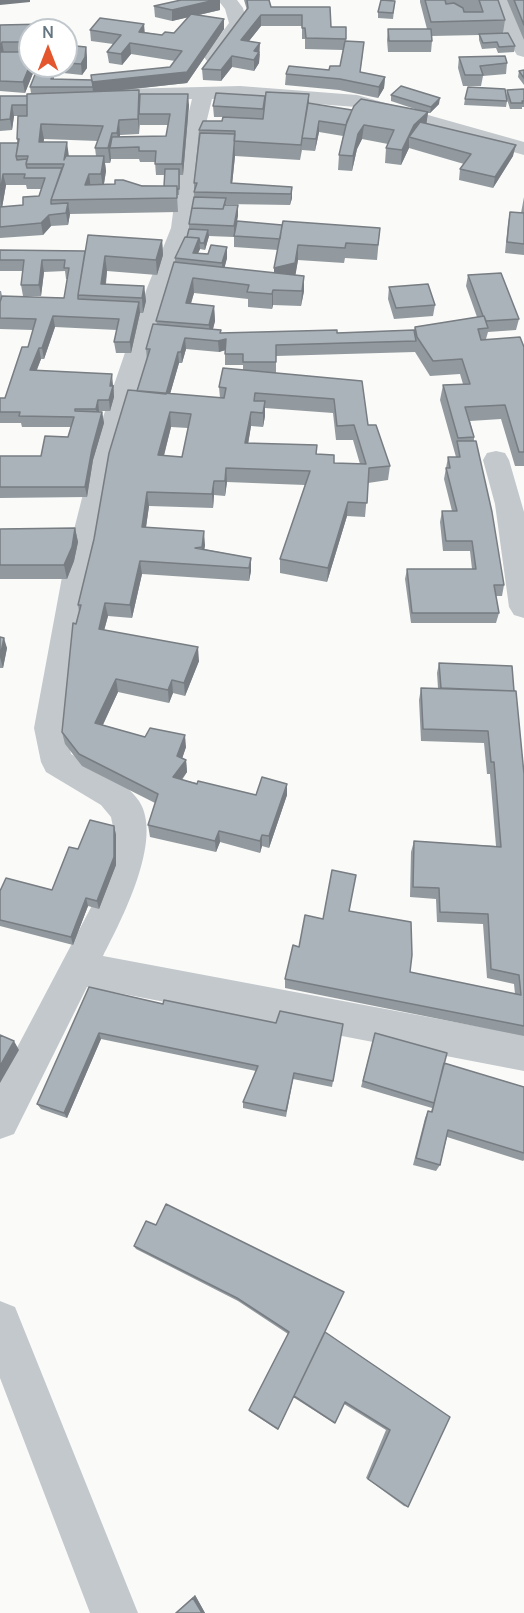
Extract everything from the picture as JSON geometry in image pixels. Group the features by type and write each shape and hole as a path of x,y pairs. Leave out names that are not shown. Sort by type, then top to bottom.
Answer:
{"street":[{"path":"0,1120 80,969 114,898 131,832 127,811 113,795 57,762 50,728 76,577 114,423 159,288 182,228 196,93 238,23 234,8 227,0"},
{"path":"501,0 513,34 524,51"},
{"path":"106,95 240,92 357,101 524,149"},
{"path":"496,460 509,504 524,607"},
{"path":"80,969 524,1053"},
{"path":"0,1322 114,1613"}],"building":[{"path":"181,0 215,0 172,10 154,6"},
{"path":"247,0 269,0 271,7 330,7 331,27 346,27 346,39 306,38 305,28 302,28 302,15 261,15 241,40 260,43 254,51 259,52 254,60 232,56 221,70 202,69 248,8"},
{"path":"381,0 395,1 393,13 378,12"},
{"path":"425,0 445,0 446,4 454,3 463,8 464,12 483,12 479,0 498,0 505,20 431,22"},
{"path":"514,0 524,0 524,25"},
{"path":"191,14 224,19 187,72 92,82 91,75 170,67 182,51 130,43 121,54 107,52 121,35 90,30 100,18 144,24 139,32 162,35 165,32 174,33"},
{"path":"0,25 18,25 18,42 2,42 0,48"},
{"path":"388,29 431,29 432,41 389,41"},
{"path":"508,33 515,46 499,47 497,42 483,43 479,34"},
{"path":"345,41 364,42 360,72 385,77 379,87 340,79 286,74 289,66 329,70 330,66 340,66"},
{"path":"78,46 86,47 85,57 81,64 78,64"},
{"path":"0,52 18,52 18,78 25,78 23,82 0,81"},
{"path":"505,56 507,63 480,66 483,75 465,75 459,57"},
{"path":"34,78 51,78 92,80 93,87 30,87"},
{"path":"401,86 440,98 431,107 391,95"},
{"path":"468,87 505,89 507,101 465,99"},
{"path":"524,89 523,103 511,103 507,90"},
{"path":"139,90 138,119 119,120 117,133 112,133 108,148 95,148 103,126 41,124 39,142 67,142 64,160 66,156 104,156 101,174 89,174 85,185 115,184 115,180 123,180 142,186 177,186 177,198 51,200 64,164 26,164 28,156 16,156 19,139 17,139 18,116 27,116 27,94"},
{"path":"266,92 309,94 301,145 234,141 235,131 199,130 203,121 222,121 223,117 263,119"},
{"path":"216,93 265,96 263,109 213,106"},
{"path":"140,94 188,94 182,164 155,164 156,151 139,151 139,147 110,148 112,137 166,136 170,114 139,114"},
{"path":"0,96 27,96 27,105 12,105 10,119 0,120"},
{"path":"361,99 428,112 414,125 402,150 386,148 394,130 364,125 358,134 353,156 339,155 347,121 354,106"},
{"path":"308,103 352,110 346,125 319,121 316,139 302,138"},
{"path":"420,122 516,145 495,177 460,169 471,154 409,137"},
{"path":"200,133 235,134 231,183 292,187 291,194 194,192 197,183 194,183"},
{"path":"0,143 18,143 17,160 27,159 27,168 62,168 51,204 68,203 66,213 49,215 41,223 0,227 0,207 23,205 23,197 39,196 45,178 24,178 25,174 3,174 0,194"},
{"path":"165,169 179,169 179,189 177,186 164,186"},
{"path":"194,197 226,198 223,209 192,208 191,213"},
{"path":"224,205 238,205 234,226 189,224 192,208 223,209"},
{"path":"510,212 524,213 524,244 507,242"},
{"path":"237,221 282,225 280,239 234,236"},
{"path":"283,221 380,228 378,245 346,243 345,248 298,245 295,263 274,268"},
{"path":"189,229 208,230 204,243 200,243 199,238 187,237"},
{"path":"88,235 162,240 156,260 105,256 101,284 144,286 142,298 78,295"},
{"path":"185,237 199,238 193,253 208,254 211,245 227,247 222,263 175,258"},
{"path":"0,250 85,251 78,299 139,302 130,342 114,342 119,319 53,316 42,348 39,348 30,370 112,374 110,386 113,386 109,400 98,400 96,409 75,409 75,411 102,412 85,487 0,487 0,456 41,456 45,436 68,437 74,417 19,416 20,412 0,412 0,398 5,398 22,347 28,347 36,319 0,318 2,296 64,298 69,268 64,268 65,260 42,260 39,285 21,285 24,260 0,260"},
{"path":"174,262 304,276 302,291 273,290 272,294 247,292 249,285 193,278 186,303 214,306 209,325 156,321"},
{"path":"501,273 519,319 486,321 468,275"},
{"path":"428,284 435,305 396,308 389,287"},
{"path":"484,316 488,328 478,329 481,340 520,337 524,347 524,452 519,452 505,405 465,407 474,437 458,438 443,385 470,384 462,359 433,361 417,337 415,327"},
{"path":"153,324 221,330 220,333 337,330 337,333 414,330 416,341 276,345 276,362 243,362 243,354 225,354 226,339 218,341 185,338 181,352 178,352 166,394 137,391 150,349 146,349"},
{"path":"223,368 362,381 368,425 376,425 390,466 369,468 367,503 348,502 328,568 280,559 310,471 226,468 225,481 214,481 212,494 147,492 142,527 204,531 202,547 195,548 251,558 249,568 140,561 130,605 105,603 99,629 198,647 184,683 172,680 168,690 116,679 95,723 145,737 150,728 185,735 177,756 186,760 173,777 256,795 262,777 287,784 269,836 262,835 260,841 219,831 215,841 148,825 158,794 79,754 62,732 73,623 76,624 81,605 78,605 94,539 109,453 128,390 224,398 226,388 219,387","holes":["255,393 334,399 337,426 354,425 366,464 334,463 334,455 316,454 317,445 245,443 251,412 263,413 265,401 254,401","170,412 191,414 182,457 158,455"]},
{"path":"457,441 476,441 492,512 504,585 494,585 499,613 412,613 407,569 476,569 472,541 446,541 442,511 457,511 446,468 450,468 448,457 460,457"},
{"path":"75,528 72,547 64,565 0,565 0,529"},
{"path":"0,637 4,638 0,657"},
{"path":"439,663 512,666 514,691 441,688"},
{"path":"421,688 516,691 524,774 524,1026 285,979 293,945 299,947 305,915 323,919 332,870 356,875 349,911 411,922 410,972 521,995 519,975 491,969 488,914 440,912 439,888 413,887 414,841 501,847 494,762 491,762 488,731 423,729"},
{"path":"90,820 114,826 114,857 97,901 86,898 71,937 0,920 0,891 6,878 52,890 69,847 78,849"},
{"path":"89,987 163,1004 164,1000 276,1023 280,1011 343,1024 333,1081 294,1073 286,1111 243,1102 258,1066 99,1033 64,1113 37,1104"},
{"path":"375,1033 447,1053 434,1103 363,1081"},
{"path":"0,1035 14,1041 0,1066"},
{"path":"444,1063 524,1087 524,1153 448,1130 440,1165 416,1158 428,1111 432,1112"},
{"path":"166,1204 344,1292 278,1429 249,1410 289,1332 237,1298 134,1246 146,1221 156,1225"},
{"path":"325,1332 450,1417 408,1507 368,1479 390,1430 345,1402 335,1423 294,1396"},
{"path":"193,1598 202,1613 176,1613"}]}
